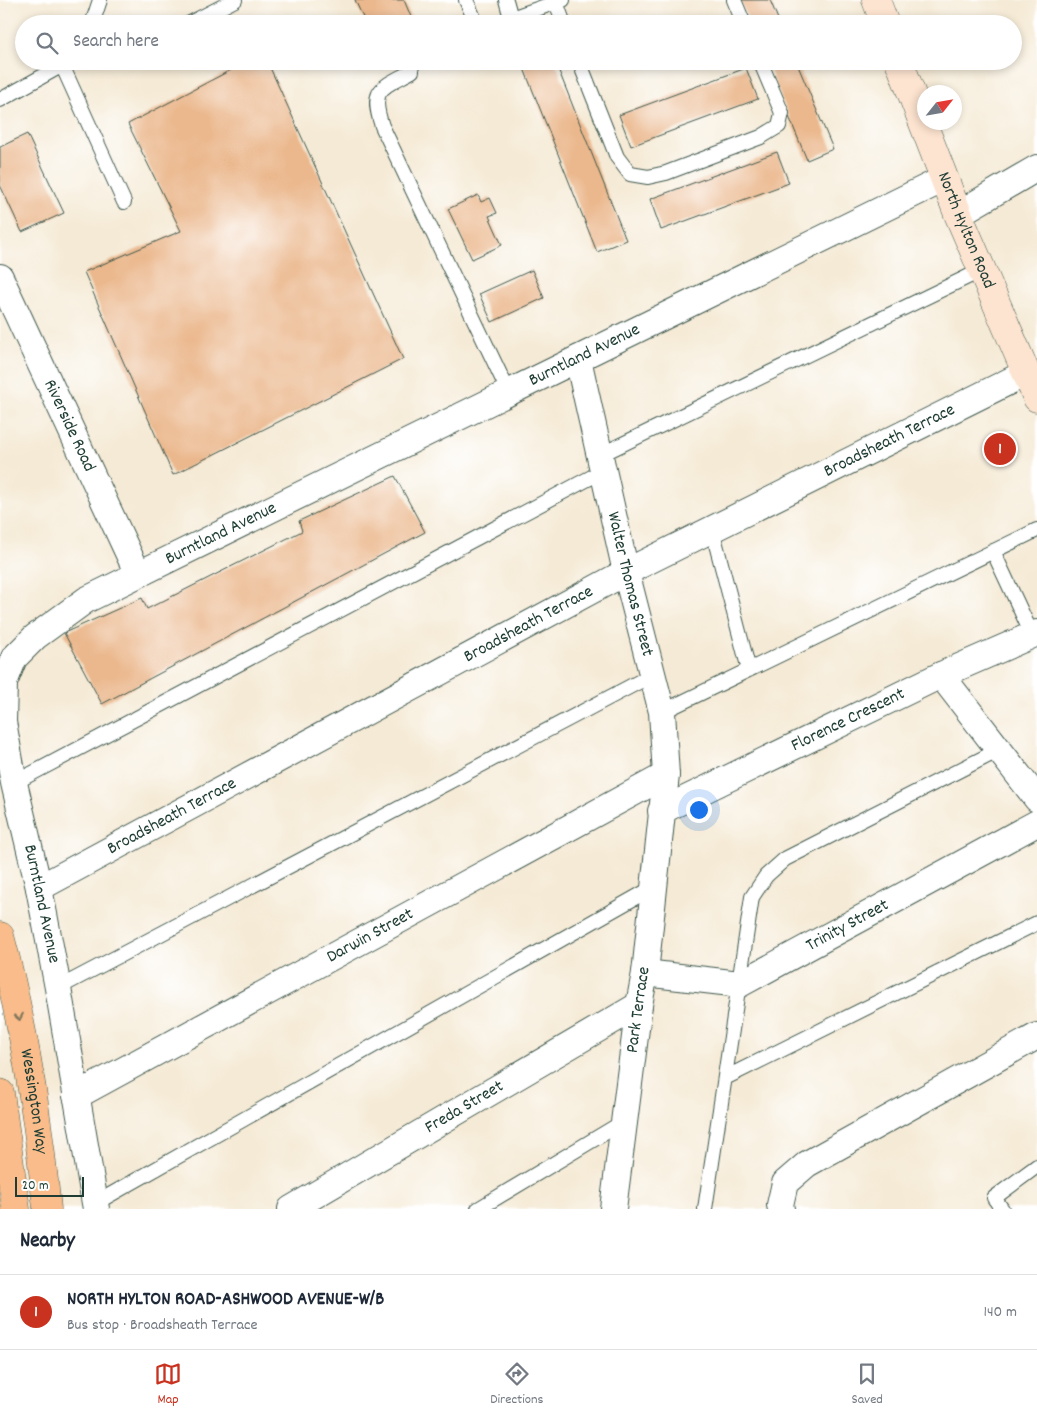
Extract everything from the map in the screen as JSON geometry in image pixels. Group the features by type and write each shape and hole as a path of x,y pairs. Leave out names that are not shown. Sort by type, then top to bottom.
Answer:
{"main road":[{"name":"Wessington Way","path":"0,936 10,971 31,1079 41,1144 47,1209"},
{"name":"Wessington Way","path":"0,1093 16,1209"}],"street":[{"path":"876,0 882,15"},
{"name":"North Hylton Road","path":"902,70 958,214 1037,398"},
{"path":"958,214 1037,168"},
{"name":"Burntland Avenue","path":"95,1206 58,988 39,888 14,784 4,722 4,683 14,658 35,636 86,600 944,179"},
{"name":"Riverside Road","path":"0,277 138,574"},
{"name":"Walter Thomas Street","path":"578,359 626,572 662,712 666,775 661,811"},
{"name":"Broadsheath Terrace","path":"39,888 626,572 1026,373"},
{"name":"Florence Crescent","path":"661,811 942,676 1035,638"},
{"path":"942,676 1037,799"},
{"name":"Darwin Street","path":"76,1096 666,775"},
{"name":"Park Terrace","path":"613,1209 623,1122 645,973 661,811"},
{"name":"Trinity Street","path":"740,984 1037,823"},
{"path":"645,973 740,984"},
{"name":"Freda Street","path":"291,1209 639,1005"},
{"path":"781,1209 780,1205 785,1183 806,1164 1037,1036"}],"lane":[{"path":"95,15 100,0"},
{"path":"206,15 235,0"},
{"path":"466,0 473,15"},
{"path":"506,0 511,15"},
{"path":"734,0 740,15"},
{"path":"520,15 559,1 562,15"},
{"path":"0,100 54,70"},
{"path":"69,70 124,202"},
{"path":"583,70 617,157 630,174 648,177 666,173 752,140 779,126 782,113 764,70"},
{"path":"412,71 383,87 376,97 376,110 394,153 509,393"},
{"path":"14,784 601,463 982,270"},
{"path":"712,529 749,670"},
{"path":"662,712 1037,530"},
{"path":"993,551 1035,638"},
{"path":"58,988 652,675"},
{"path":"705,1209 752,897 766,876 785,859 999,750"},
{"path":"95,1206 654,887"},
{"path":"726,1078 1037,923"},
{"path":"478,1209 623,1122"},
{"path":"1002,1209 994,1198 1037,1166"}],"building":[{"path":"355,0 404,0 410,15 362,15"},
{"path":"740,0 770,0 776,15 746,15"},
{"path":"231,70 271,70 403,359 173,475 84,272 181,231 128,124"},
{"path":"525,70 559,70 626,240 597,252"},
{"path":"741,70 747,70 758,99 631,146 619,115"},
{"path":"770,70 800,70 833,149 807,160"},
{"path":"27,134 64,213 22,232 0,185 0,147"},
{"path":"777,152 789,183 661,230 650,199"},
{"path":"478,195 481,202 490,198 497,213 489,216 502,245 472,259 448,209"},
{"path":"532,270 544,298 492,322 479,294"},
{"path":"395,476 425,532 102,704 64,633 142,598 147,609 302,531 299,521"}],"place":[{"name":"NORTH HYLTON ROAD-ASHWOOD AVENUE-W/B","path":"1000,449"}]}
